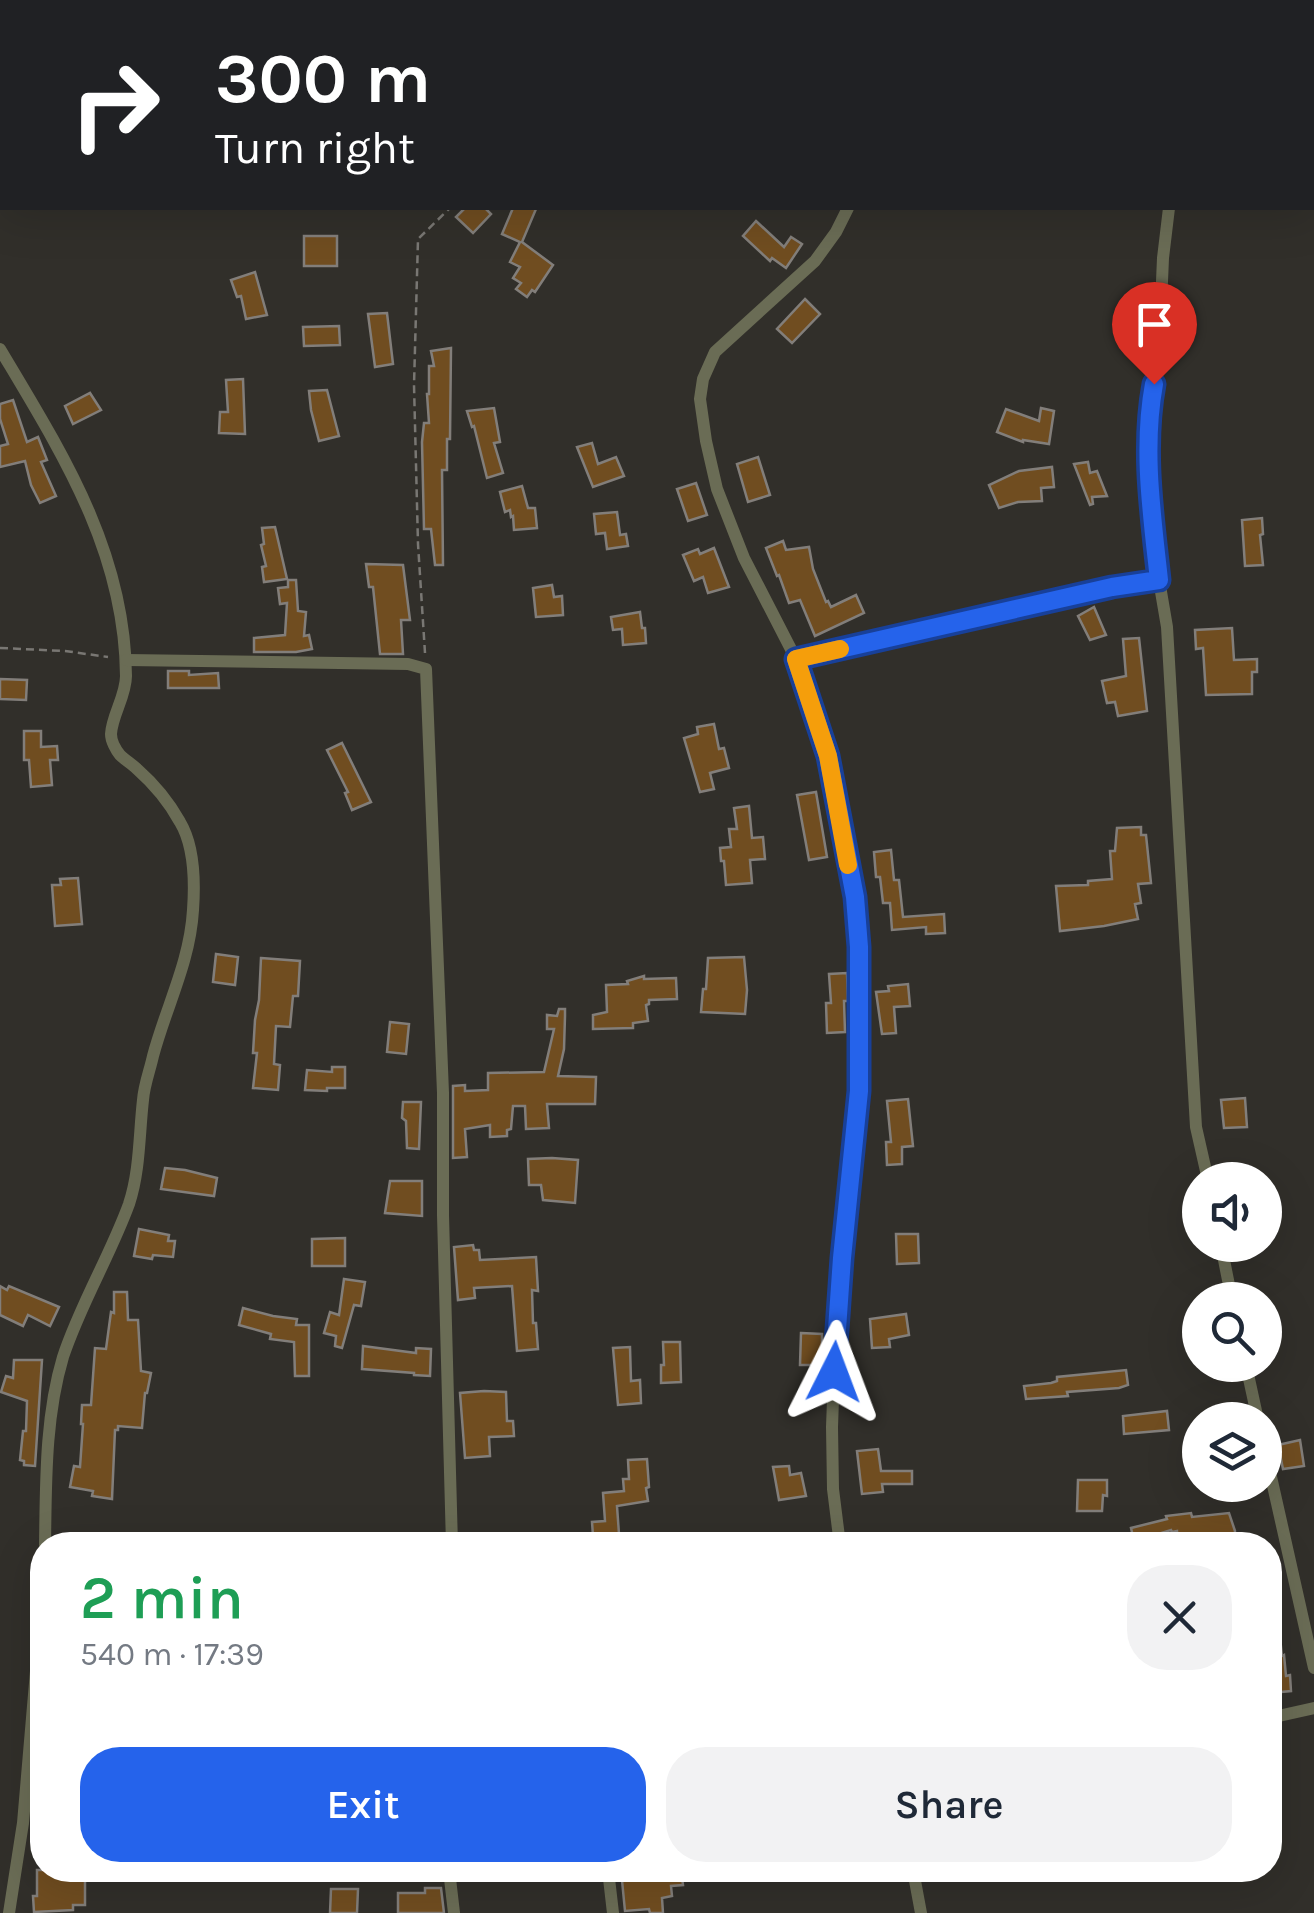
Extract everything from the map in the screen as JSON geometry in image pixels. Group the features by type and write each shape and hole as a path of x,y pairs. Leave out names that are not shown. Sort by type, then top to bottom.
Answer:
{"street":[{"path":"838,1532 832,1427 842,1258 859,1091 855,897 828,756 796,659 744,558 722,502 700,399 715,352 816,261 847,210"},
{"path":"1168,210 1159,351 1148,416 1150,501 1167,626 1196,1127 1204,1162"},
{"path":"0,349 43,420 88,508 118,595 126,683 111,737 118,753 157,788 182,824 192,856 193,911 182,973 165,1015 143,1096 141,1144 130,1202 64,1356 53,1400 45,1532"},
{"path":"796,659 1159,580"},
{"path":"126,660 408,664 426,669 443,1074 452,1532"},
{"path":"1277,1502 1314,1668"},
{"path":"1282,1715 1314,1708"},
{"path":"9,1913 30,1740"},
{"path":"450,1882 454,1913"},
{"path":"609,1882 613,1913"},
{"path":"915,1882 921,1913"}],"path":[{"path":"426,669 414,385 418,239 448,210"},
{"path":"0,648 65,651 126,660"}],"building":[{"path":"463,210 487,210 491,214 473,233 456,217"},
{"path":"512,210 536,210 522,242 553,265 535,292 532,290 527,297 516,289 521,283 513,278 520,267 510,262 520,242 502,234"},
{"path":"756,221 784,247 791,237 802,244 786,268 772,258 770,261 743,236"},
{"path":"304,236 337,236 337,266 304,266"},
{"path":"255,272 267,315 246,319 241,296 237,297 231,280"},
{"path":"805,299 820,314 792,343 777,329"},
{"path":"387,313 393,364 375,367 368,314"},
{"path":"339,326 340,345 304,346 303,327"},
{"path":"451,348 450,439 447,470 442,470 443,565 435,565 431,529 424,529 422,442 424,423 429,423 429,366 434,366 431,351"},
{"path":"243,379 245,434 219,433 220,412 228,412 226,380"},
{"path":"327,390 339,436 319,441 309,391"},
{"path":"90,393 101,410 73,424 65,406"},
{"path":"13,400 27,442 38,437 47,460 41,462 56,496 40,503 25,461 0,467 0,446 8,444 0,404"},
{"path":"494,408 500,442 494,443 503,473 487,478 467,411"},
{"path":"1041,408 1054,411 1049,444 1023,442 997,432 1006,409 1039,421"},
{"path":"592,443 598,464 616,457 624,476 593,487 577,447"},
{"path":"758,457 770,495 748,502 737,464"},
{"path":"1088,462 1090,473 1097,471 1107,496 1092,497 1090,505 1074,464"},
{"path":"1052,467 1054,487 1041,488 1042,501 999,508 989,485 1019,471"},
{"path":"696,483 707,515 688,521 677,489"},
{"path":"522,486 528,508 535,508 537,528 514,530 513,516 510,510 505,512 500,492"},
{"path":"617,512 620,535 626,534 628,546 607,549 605,533 596,534 594,514"},
{"path":"1262,518 1263,565 1245,566 1242,520"},
{"path":"275,527 287,579 264,582 262,528"},
{"path":"783,541 786,550 809,547 813,569 831,607 856,595 864,613 815,636 800,600 789,603 766,548"},
{"path":"714,548 729,587 708,593 703,577 694,581 683,555"},
{"path":"366,564 403,565 410,620 401,620 403,654 380,654 373,587 369,587"},
{"path":"288,580 296,580 298,611 306,612 304,636 309,635 312,649 254,652 254,638 285,635 287,603 280,604 278,588 288,587"},
{"path":"552,585 554,597 562,596 563,615 536,617 533,588"},
{"path":"1094,607 1106,635 1090,640 1078,616"},
{"path":"640,612 646,643 623,645 622,629 613,630 611,617"},
{"path":"1232,628 1234,660 1257,659 1257,672 1252,672 1252,694 1206,695 1203,648 1196,649 1195,630"},
{"path":"1139,638 1147,711 1118,716 1115,702 1107,703 1102,681 1126,676 1123,639"},
{"path":"168,671 189,671 189,675 218,673 219,688 168,688"},
{"path":"0,679 27,680 26,700 0,699"},
{"path":"714,724 719,749 724,748 729,768 710,773 714,789 700,792 684,738 698,734 697,727"},
{"path":"24,731 41,731 41,747 57,746 58,760 50,760 52,785 31,787 29,760 24,760"},
{"path":"342,743 371,802 352,810 345,793 348,792 327,750"},
{"path":"816,792 827,857 809,860 797,795"},
{"path":"749,806 752,838 763,837 765,859 750,860 752,883 726,885 720,848 731,847 729,829 737,829 734,808"},
{"path":"1141,827 1141,835 1146,835 1151,883 1138,884 1138,919 1060,931 1056,886 1112,879 1110,851 1115,851 1117,828"},
{"path":"891,850 903,917 944,914 945,933 926,934 926,927 892,930 890,903 883,903 874,852"},
{"path":"78,878 82,924 55,926 52,885 61,885 60,879"},
{"path":"216,954 238,957 235,985 213,982"},
{"path":"744,957 745,1014 701,1012 708,958"},
{"path":"261,958 300,961 298,996 293,996 290,1027 276,1026 274,1064 280,1065 278,1090 253,1088"},
{"path":"847,973 845,1032 827,1033 829,974"},
{"path":"644,976 676,978 677,999 649,1000 648,1021 633,1023 633,1028 593,1029 593,1015 607,1012 606,985 628,984 627,981"},
{"path":"908,984 910,1006 894,1007 896,1033 882,1034 876,992"},
{"path":"559,1009 565,1009 565,1016 558,1076 596,1077 595,1104 547,1104 549,1128 526,1129 525,1106 513,1106 507,1136 490,1137 490,1125 465,1129 467,1157 453,1158 453,1086 465,1085 465,1091 488,1090 488,1073 544,1072 554,1029 547,1029 547,1015 557,1016"},
{"path":"390,1022 409,1024 406,1054 387,1052"},
{"path":"332,1067 345,1067 345,1088 305,1090 307,1070 332,1072"},
{"path":"1245,1098 1247,1127 1224,1128 1221,1100"},
{"path":"908,1099 913,1146 902,1147 902,1164 887,1165 886,1142 891,1142 887,1101"},
{"path":"403,1102 421,1102 419,1149 407,1148"},
{"path":"528,1159 578,1160 575,1203 543,1200 541,1185 529,1185"},
{"path":"165,1168 217,1178 214,1196 161,1189"},
{"path":"390,1181 422,1181 422,1216 385,1213"},
{"path":"139,1229 169,1235 168,1241 175,1241 173,1257 134,1256"},
{"path":"896,1234 918,1234 919,1263 897,1264"},
{"path":"345,1238 345,1266 312,1266 312,1239"},
{"path":"473,1245 474,1250 479,1250 480,1260 536,1257 538,1291 532,1290 538,1349 517,1351 512,1286 474,1288 475,1298 458,1300 454,1247"},
{"path":"344,1279 365,1282 361,1306 354,1305 342,1348 335,1346 336,1336 324,1333 330,1312 339,1315"},
{"path":"0,1286 7,1290 9,1286 59,1307 50,1326 28,1315 23,1326 0,1315"},
{"path":"114,1292 127,1292 128,1320 138,1320 141,1371 151,1373 142,1428 118,1426 115,1430 112,1499 70,1487 74,1466 80,1467 82,1405 91,1405 95,1348 106,1349"},
{"path":"243,1308 297,1319 296,1325 309,1325 309,1376 295,1376 294,1342 270,1339 271,1334 239,1325"},
{"path":"906,1314 909,1335 889,1339 890,1347 872,1348 870,1319"},
{"path":"801,1333 822,1334 822,1365 800,1365"},
{"path":"663,1342 680,1342 681,1382 661,1383"},
{"path":"363,1346 416,1353 416,1348 431,1349 430,1376 362,1369"},
{"path":"630,1347 631,1381 640,1380 641,1403 618,1405 613,1348"},
{"path":"14,1360 42,1360 35,1466 24,1465 20,1460 27,1401 1,1392 6,1376 13,1378"},
{"path":"1126,1370 1128,1385 1119,1388 1026,1399 1024,1386 1051,1383 1057,1377"},
{"path":"506,1392 507,1421 513,1421 514,1436 489,1437 490,1456 465,1458 460,1393"},
{"path":"1167,1411 1169,1430 1124,1434 1123,1416"},
{"path":"1300,1440 1304,1466 1283,1469 1282,1444"},
{"path":"878,1449 881,1471 912,1471 912,1484 882,1484 883,1492 862,1494 857,1451"},
{"path":"647,1459 648,1501 617,1506 619,1532 593,1532 592,1522 605,1521 603,1493 624,1491 623,1479 629,1479 628,1460"},
{"path":"789,1466 790,1475 801,1473 806,1496 779,1500 773,1467"},
{"path":"1078,1480 1107,1480 1102,1511 1077,1511"},
{"path":"1229,1513 1235,1532 1132,1532 1131,1528 1167,1519 1166,1516"},
{"path":"1284,1655 1286,1676 1290,1675 1291,1691 1282,1692"},
{"path":"37,1882 85,1882 85,1905 73,1905 73,1910 34,1912 33,1896 37,1896"},
{"path":"622,1882 683,1882 671,1886 672,1896 662,1898 663,1913 650,1913 649,1909 625,1911"},
{"path":"425,1888 441,1888 444,1913 398,1913 398,1893 425,1893"},
{"path":"331,1889 358,1889 357,1913 330,1913"}],"slow traffic":[{"path":"840,649 796,659 828,756 848,865"}],"route":[{"path":"834,1372 859,1091 859,947 855,897 828,756 796,659 1112,587 1159,580 1150,501 1148,416 1154,384"}]}
